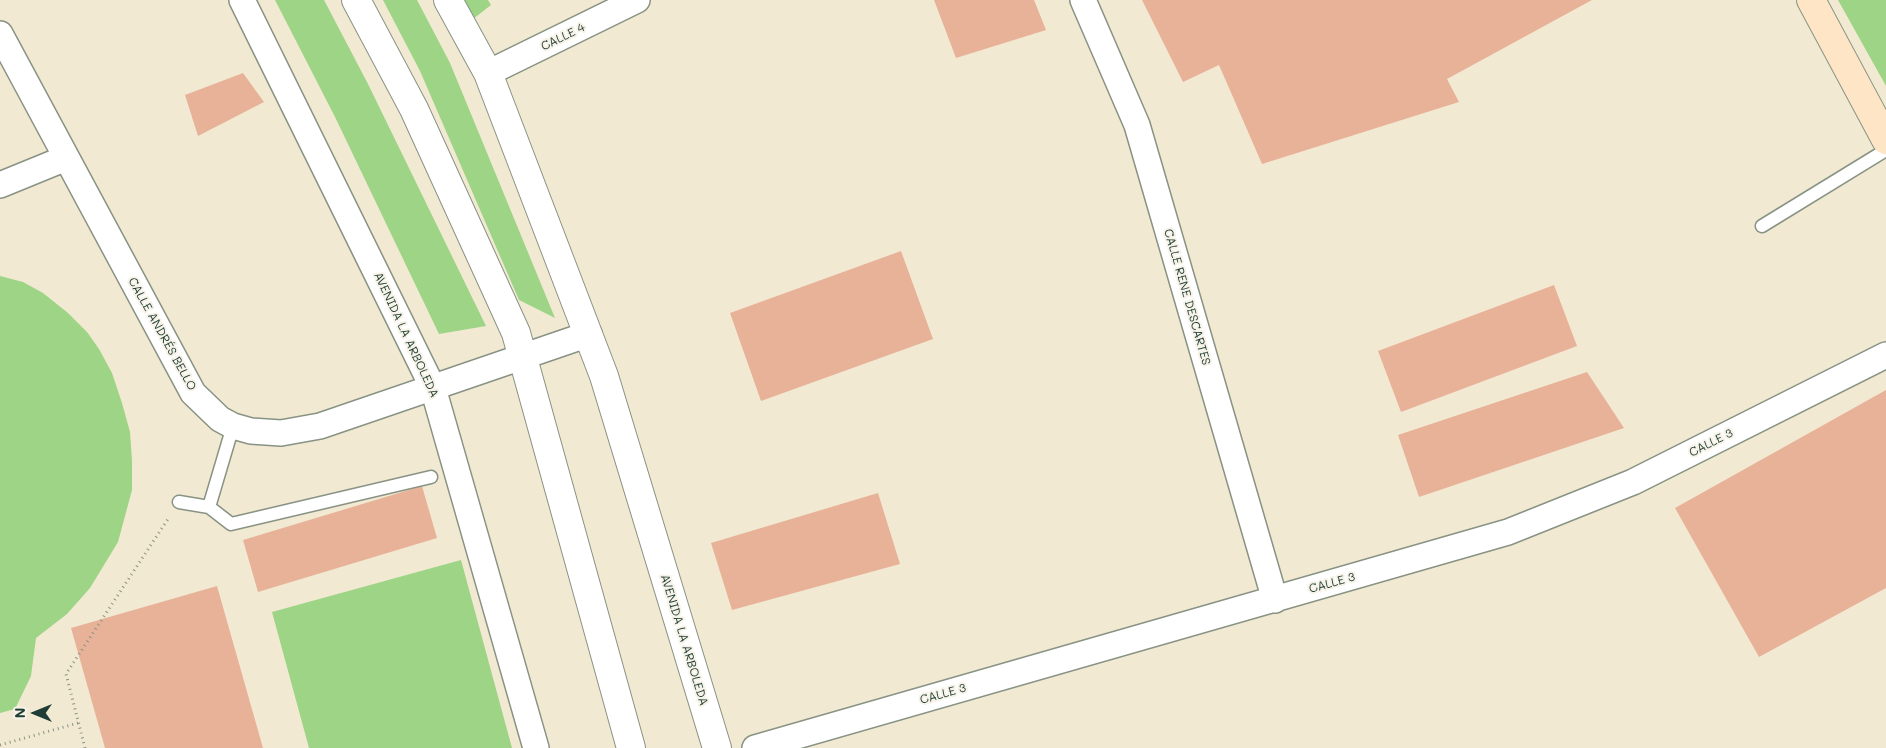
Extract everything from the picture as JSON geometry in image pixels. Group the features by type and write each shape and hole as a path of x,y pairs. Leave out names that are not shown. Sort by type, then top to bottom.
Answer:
{"main road":[{"path":"1811,0 1886,140"}],"street":[{"name":"AVENIDA LA ARBOLEDA","path":"242,0 433,388 536,748"},
{"path":"356,0 414,109 516,333 631,748"},
{"name":"AVENIDA LA ARBOLEDA","path":"448,0 488,73 604,376 717,748"},
{"name":"CALLE 4","path":"488,73 638,0"},
{"name":"CALLE RENE DESCARTES","path":"1083,0 1137,125 1275,600"},
{"name":"CALLE ANDRÉS BELLO","path":"0,34 193,393 220,419 233,426 251,431 281,434 320,426 588,334"},
{"path":"0,185 66,158"},
{"name":"CALLE 3","path":"755,748 1508,532 1624,486 1886,355"}],"lane":[{"path":"1762,226 1886,150"},
{"path":"209,507 233,426"},
{"path":"179,502 209,507 231,524 432,476"}],"path":[{"path":"85,748 66,674 179,502"},
{"path":"0,745 78,723"}],"green space":[{"path":"275,0 324,0 368,84 486,326 439,334 335,117"},
{"path":"383,0 417,0 450,63 555,318 519,300 420,71"},
{"path":"463,0 488,0 491,5 473,19"},
{"path":"1838,0 1886,0 1886,86"},
{"path":"0,276 23,282 43,293 68,313 87,332 99,349 112,373 130,432 132,490 118,542 90,588 67,614 36,638 31,676 15,709 0,713"},
{"path":"461,560 512,748 309,748 272,612"}],"building":[{"path":"934,0 1034,0 1046,30 956,58"},
{"path":"1142,0 1592,0 1447,79 1459,102 1262,164 1219,65 1183,82"},
{"path":"243,73 264,102 198,136 185,95"},
{"path":"901,251 933,339 761,401 730,313"},
{"path":"1554,285 1577,346 1401,412 1378,351"},
{"path":"1587,372 1624,428 1419,497 1398,435"},
{"path":"1886,390 1886,588 1759,657 1675,508"},
{"path":"422,486 437,538 258,592 243,540"},
{"path":"878,493 900,564 732,610 711,543"},
{"path":"217,586 263,748 105,748 71,628"}]}
